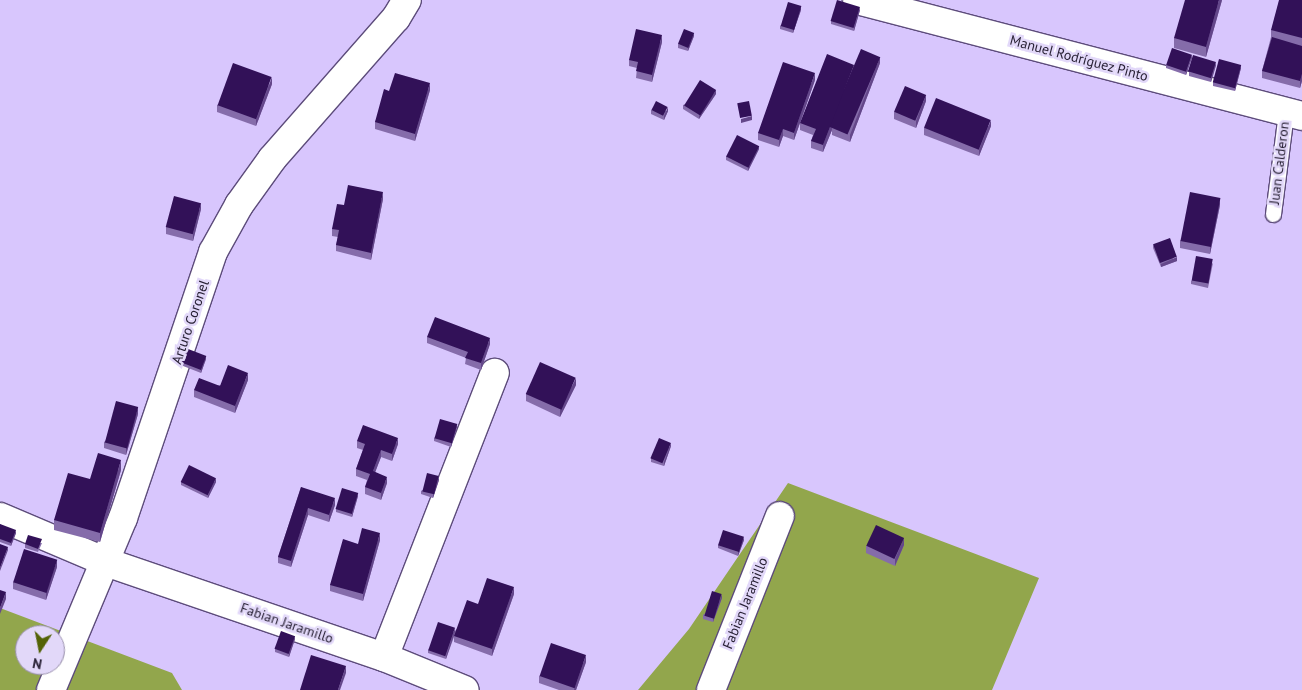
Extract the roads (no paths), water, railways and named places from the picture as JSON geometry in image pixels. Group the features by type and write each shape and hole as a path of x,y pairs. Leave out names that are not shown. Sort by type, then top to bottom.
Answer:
{"street":[{"name":"Arturo Coronel","path":"51,690 106,562 213,252 239,205 272,159 396,18 407,0"},
{"name":"Manuel Rodríguez Pinto","path":"857,0 1294,114"},
{"path":"384,658 496,373"},
{"name":"Fabian Jaramillo","path":"711,690 780,516"},
{"name":"Fabian Jaramillo","path":"0,517 106,562 384,658 430,683 465,690"}],"lane":[{"name":"Juan Calderon","path":"1273,214 1294,114"}]}
